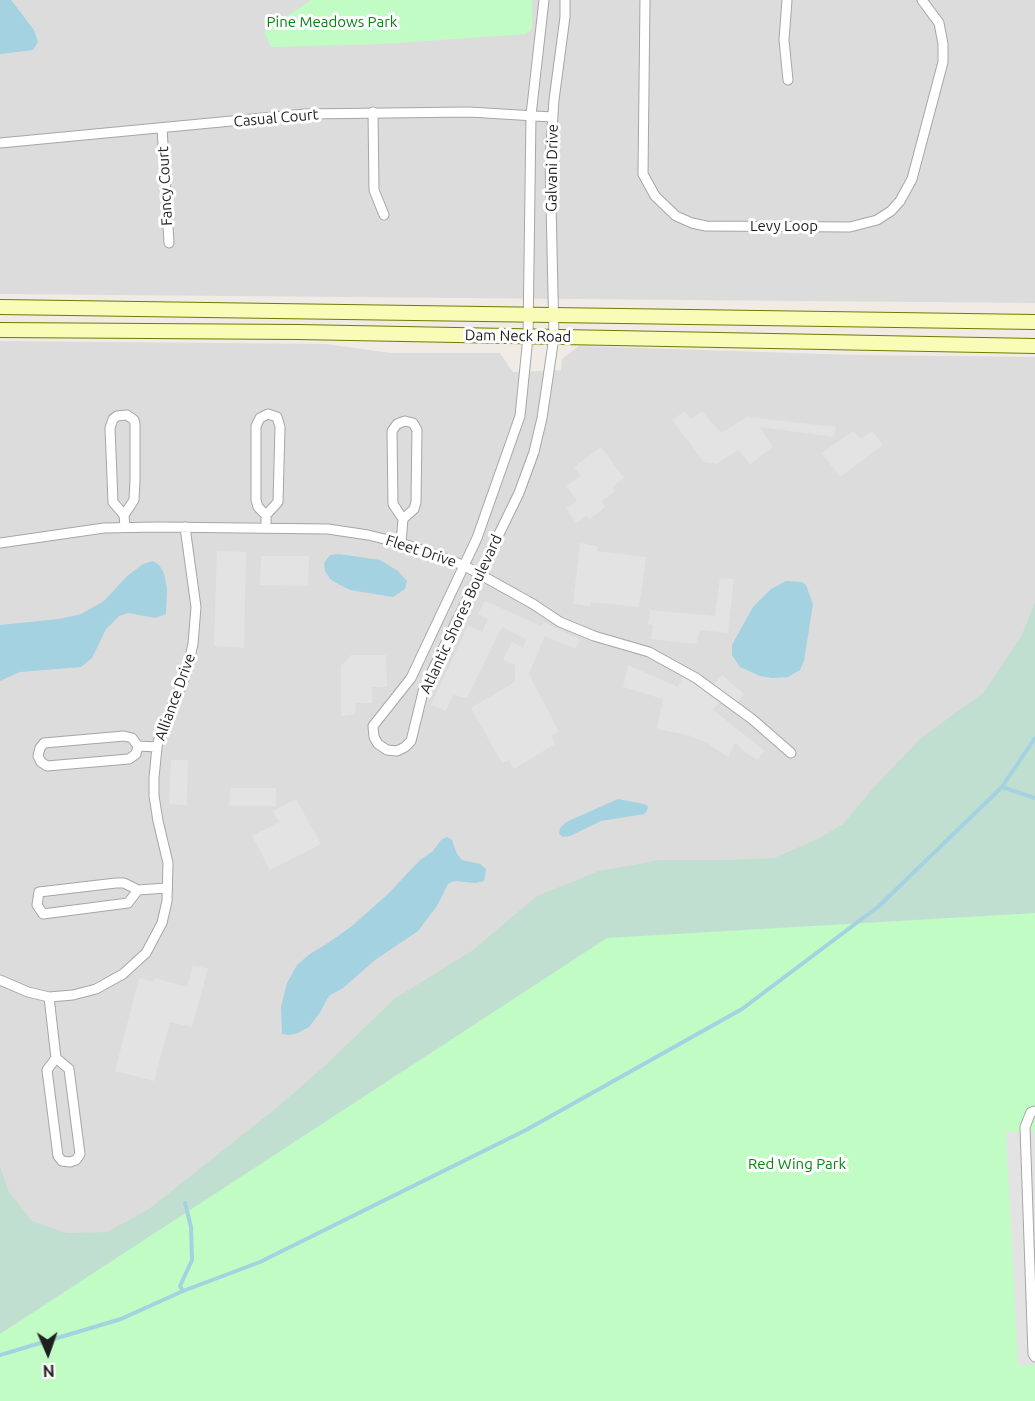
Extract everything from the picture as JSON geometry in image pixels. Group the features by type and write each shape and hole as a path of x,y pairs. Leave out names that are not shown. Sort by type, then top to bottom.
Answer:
{"main road":[{"name":"Dam Neck Road","path":"0,307 1035,322"},
{"name":"Dam Neck Road","path":"0,330 1035,346"}],"street":[{"name":"Galvani Drive","path":"528,337 531,115 544,0"},
{"name":"Galvani Drive","path":"554,337 550,159 552,117 566,17 565,0"},
{"name":"Levy Loop","path":"645,0 644,174 649,187 664,207 676,216 706,226 850,227 877,220 891,211 900,201 912,179 943,62 943,44 939,24 922,0"},
{"path":"787,0 784,40 788,80"},
{"path":"373,112 374,190 384,214"},
{"name":"Casual Court","path":"0,143 305,114 469,112 552,117"},
{"name":"Fancy Court","path":"162,128 169,243"},
{"name":"Atlantic Shores Boulevard","path":"528,337 520,416 491,500 464,566 409,681 373,726 374,737 378,744 387,750 397,751 411,741 424,688 519,494 534,452 542,418 554,337"},
{"path":"266,516 258,507 256,500 256,426 260,418 268,414 278,417 279,447 278,502 266,516 266,527"},
{"path":"124,515 134,503 135,424 134,420 127,415 112,419 110,428 113,502 124,515 125,527"},
{"path":"401,543 404,519 414,509 416,494 417,430 413,423 405,421 397,424 392,431 393,504 404,519"},
{"name":"Fleet Drive","path":"0,543 125,527 266,527 347,531 401,543 464,566 560,622 594,636 650,652 696,678 752,719 791,753"},
{"name":"Alliance Drive","path":"0,980 28,992 49,997 73,995 96,989 123,974 146,953 162,923 168,863 154,796 157,747 186,674 193,644 196,607 185,527"},
{"path":"124,736 132,738 138,746 136,754 129,759 47,766 38,756 44,743 124,736"},
{"path":"138,746 157,747"},
{"path":"138,891 128,903 43,914 37,905 39,892 116,883 124,883 138,891 166,888"},
{"path":"49,997 56,1059 47,1070 58,1156 62,1161 70,1162 76,1160 80,1154 69,1069 56,1059"},
{"path":"1035,1112 1031,1112 1025,1127 1033,1354 1035,1357"}],"shaded area":[{"path":"0,0 1035,0 1035,303 0,294"},
{"path":"0,341 326,344 391,353 500,353 513,372 561,370 562,359 579,346 856,355 1035,357 1035,727 0,1334"},
{"path":"685,411 691,419 702,411 721,433 747,417 836,427 834,437 760,427 773,447 750,464 738,450 717,464 704,462 672,420"},
{"path":"853,431 861,439 872,431 883,445 840,477 822,453"},
{"path":"601,447 624,478 612,487 615,491 602,501 605,507 590,519 587,516 576,523 566,508 577,501 566,486 581,476 574,467"},
{"path":"580,543 597,546 597,551 646,557 639,607 591,602 590,606 573,604"},
{"path":"217,551 246,552 244,648 214,646"},
{"path":"261,556 309,556 308,586 260,585"},
{"path":"720,578 734,579 728,633 700,630 696,644 651,639 653,625 648,624 650,610 715,616"},
{"path":"485,601 541,626 544,622 580,640 575,649 545,636 529,674 559,732 551,736 555,744 514,769 509,760 502,763 471,708 515,682 515,665 503,660 512,642 523,648 526,639 502,627 467,698 453,695 446,711 431,705 468,625 482,632 488,619 478,614"},
{"path":"351,655 386,655 387,687 372,687 372,703 356,703 355,714 341,716 341,666"},
{"path":"628,665 678,687 685,672 710,688 722,675 744,694 734,706 723,698 713,710 765,751 758,759 750,756 735,743 728,757 707,743 688,735 657,729 663,699 623,687"},
{"path":"171,760 188,760 187,805 169,804"},
{"path":"230,788 276,788 276,806 229,806"},
{"path":"296,799 321,844 270,870 252,836 279,822 273,811"},
{"path":"193,965 208,969 192,1027 170,1022 154,1081 115,1071 139,978 154,982 155,978 187,987"},
{"path":"1006,1132 1035,1132 1035,1365 1018,1366"}],"green space":[{"name":"Pine Meadows Park","path":"311,0 532,0 532,28 526,34 382,44 271,47 264,32"},
{"path":"1035,602 1035,994 0,1401 0,1166 9,1192 32,1221 67,1233 107,1232 149,1209 280,1105 329,1062 394,999 473,950 537,896 599,871 660,860 774,858 818,839 843,824 873,788 921,738 983,693 1021,637"},
{"name":"Red Wing Park","path":"1035,913 1035,1401 0,1401 0,1334 607,938"}],"water":[{"path":"0,0 11,0 34,30 38,42 33,50 0,54"},
{"path":"339,554 380,560 398,571 407,581 405,589 393,597 350,590 338,584 330,579 325,571 324,563 330,555"},
{"path":"153,561 164,573 167,589 166,614 155,618 128,613 119,616 106,629 92,658 81,667 20,672 0,681 0,625 59,619 81,614 104,601 127,576 143,564"},
{"path":"786,581 802,582 806,585 813,604 804,661 800,670 788,677 760,676 740,667 732,655 732,645 753,607 771,589"},
{"path":"618,799 644,804 648,806 647,811 644,814 601,821 570,836 563,837 559,834 560,828 566,822"},
{"path":"447,837 452,840 462,860 480,864 486,869 484,881 476,883 454,881 448,884 437,906 418,931 375,960 343,988 329,996 309,1027 298,1033 282,1034 281,1007 287,983 297,965 352,926 389,893 420,860 433,851 441,840"}],"waterway":[{"path":"0,1355 121,1319 183,1291 260,1262 526,1130 742,1009 879,906 1002,787 1035,738"},
{"path":"1002,787 1035,798"},
{"path":"183,1291 180,1286 192,1260 191,1227 185,1203"}]}
